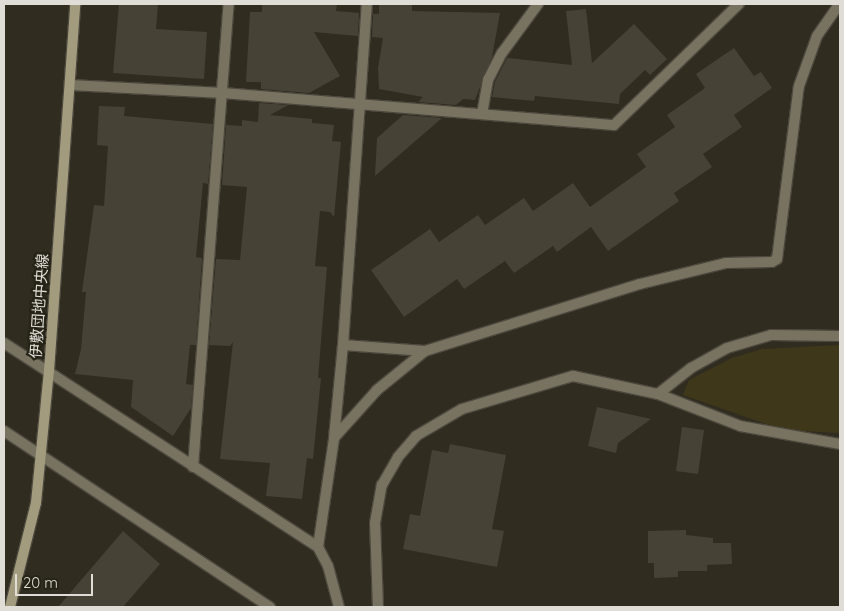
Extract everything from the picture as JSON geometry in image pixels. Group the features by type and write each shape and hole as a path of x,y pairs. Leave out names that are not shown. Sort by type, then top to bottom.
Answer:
{"street":[{"name":"伊敷団地中央線","path":"10,607 36,503 49,372 75,4"},
{"path":"193,467 229,4"},
{"path":"318,546 334,438 343,346 367,4"},
{"path":"482,114 488,80 502,52 538,4"},
{"path":"70,85 223,93 614,125 739,4"},
{"path":"343,346 425,351 640,284 726,263 772,262 777,259 799,86 817,36 839,4"},
{"path":"658,394 691,368 727,348 771,335 840,336"},
{"path":"4,343 193,467 318,546 328,566 339,607"},
{"path":"334,438 377,390 425,351"},
{"path":"378,607 376,523 382,485 398,457 416,436 462,409 573,376 658,394 740,426 840,444"},
{"path":"4,432 270,607"}],"shaded area":[{"path":"840,345 840,433 783,430 683,395 689,380 732,358 762,349"}],"building":[{"path":"119,4 158,4 156,29 207,32 204,79 113,73"},
{"path":"262,4 337,4 336,11 359,13 358,36 314,32 340,76 309,93 261,89 261,82 246,82 250,12 262,12"},
{"path":"379,4 412,4 412,11 500,13 492,57 475,100 463,99 456,105 418,102 423,97 379,89 378,68 383,38 372,37 373,14 379,14"},
{"path":"586,9 592,63 634,24 667,59 650,75 645,70 620,94 619,104 535,96 534,101 492,97 495,82 507,58 572,65 566,11"},
{"path":"734,48 754,76 761,72 772,88 734,115 742,127 703,154 712,167 674,193 679,201 608,251 591,227 557,252 553,246 514,273 505,261 464,289 457,279 404,317 371,270 430,229 439,242 478,215 485,225 524,198 533,211 573,183 590,207 646,167 637,154 675,127 667,115 705,88 696,74"},
{"path":"259,103 288,105 270,115 312,119 312,123 334,125 332,141 341,142 334,217 330,212 320,211 315,266 327,267 318,378 321,378 313,459 307,458 302,499 266,496 270,463 220,459 233,342 230,346 209,345 216,259 240,260 247,187 222,185 226,125 242,126 242,120 258,122"},
{"path":"99,106 125,107 124,116 213,124 208,184 203,183 196,257 202,258 196,345 190,345 186,384 193,385 191,408 173,436 131,407 133,380 75,374 81,349 86,292 82,292 94,205 104,206 108,146 97,145"},
{"path":"403,115 442,118 375,176 377,138"},
{"path":"597,407 651,419 618,443 616,453 588,446"},
{"path":"682,427 704,430 698,474 676,471"},
{"path":"450,444 506,455 492,529 504,531 497,567 403,549 410,514 420,516 432,450 448,453"},
{"path":"686,530 686,535 713,538 713,543 731,543 732,564 707,565 707,571 678,571 678,577 654,578 654,563 648,563 648,531"},
{"path":"123,531 160,564 123,607 58,607"}]}
